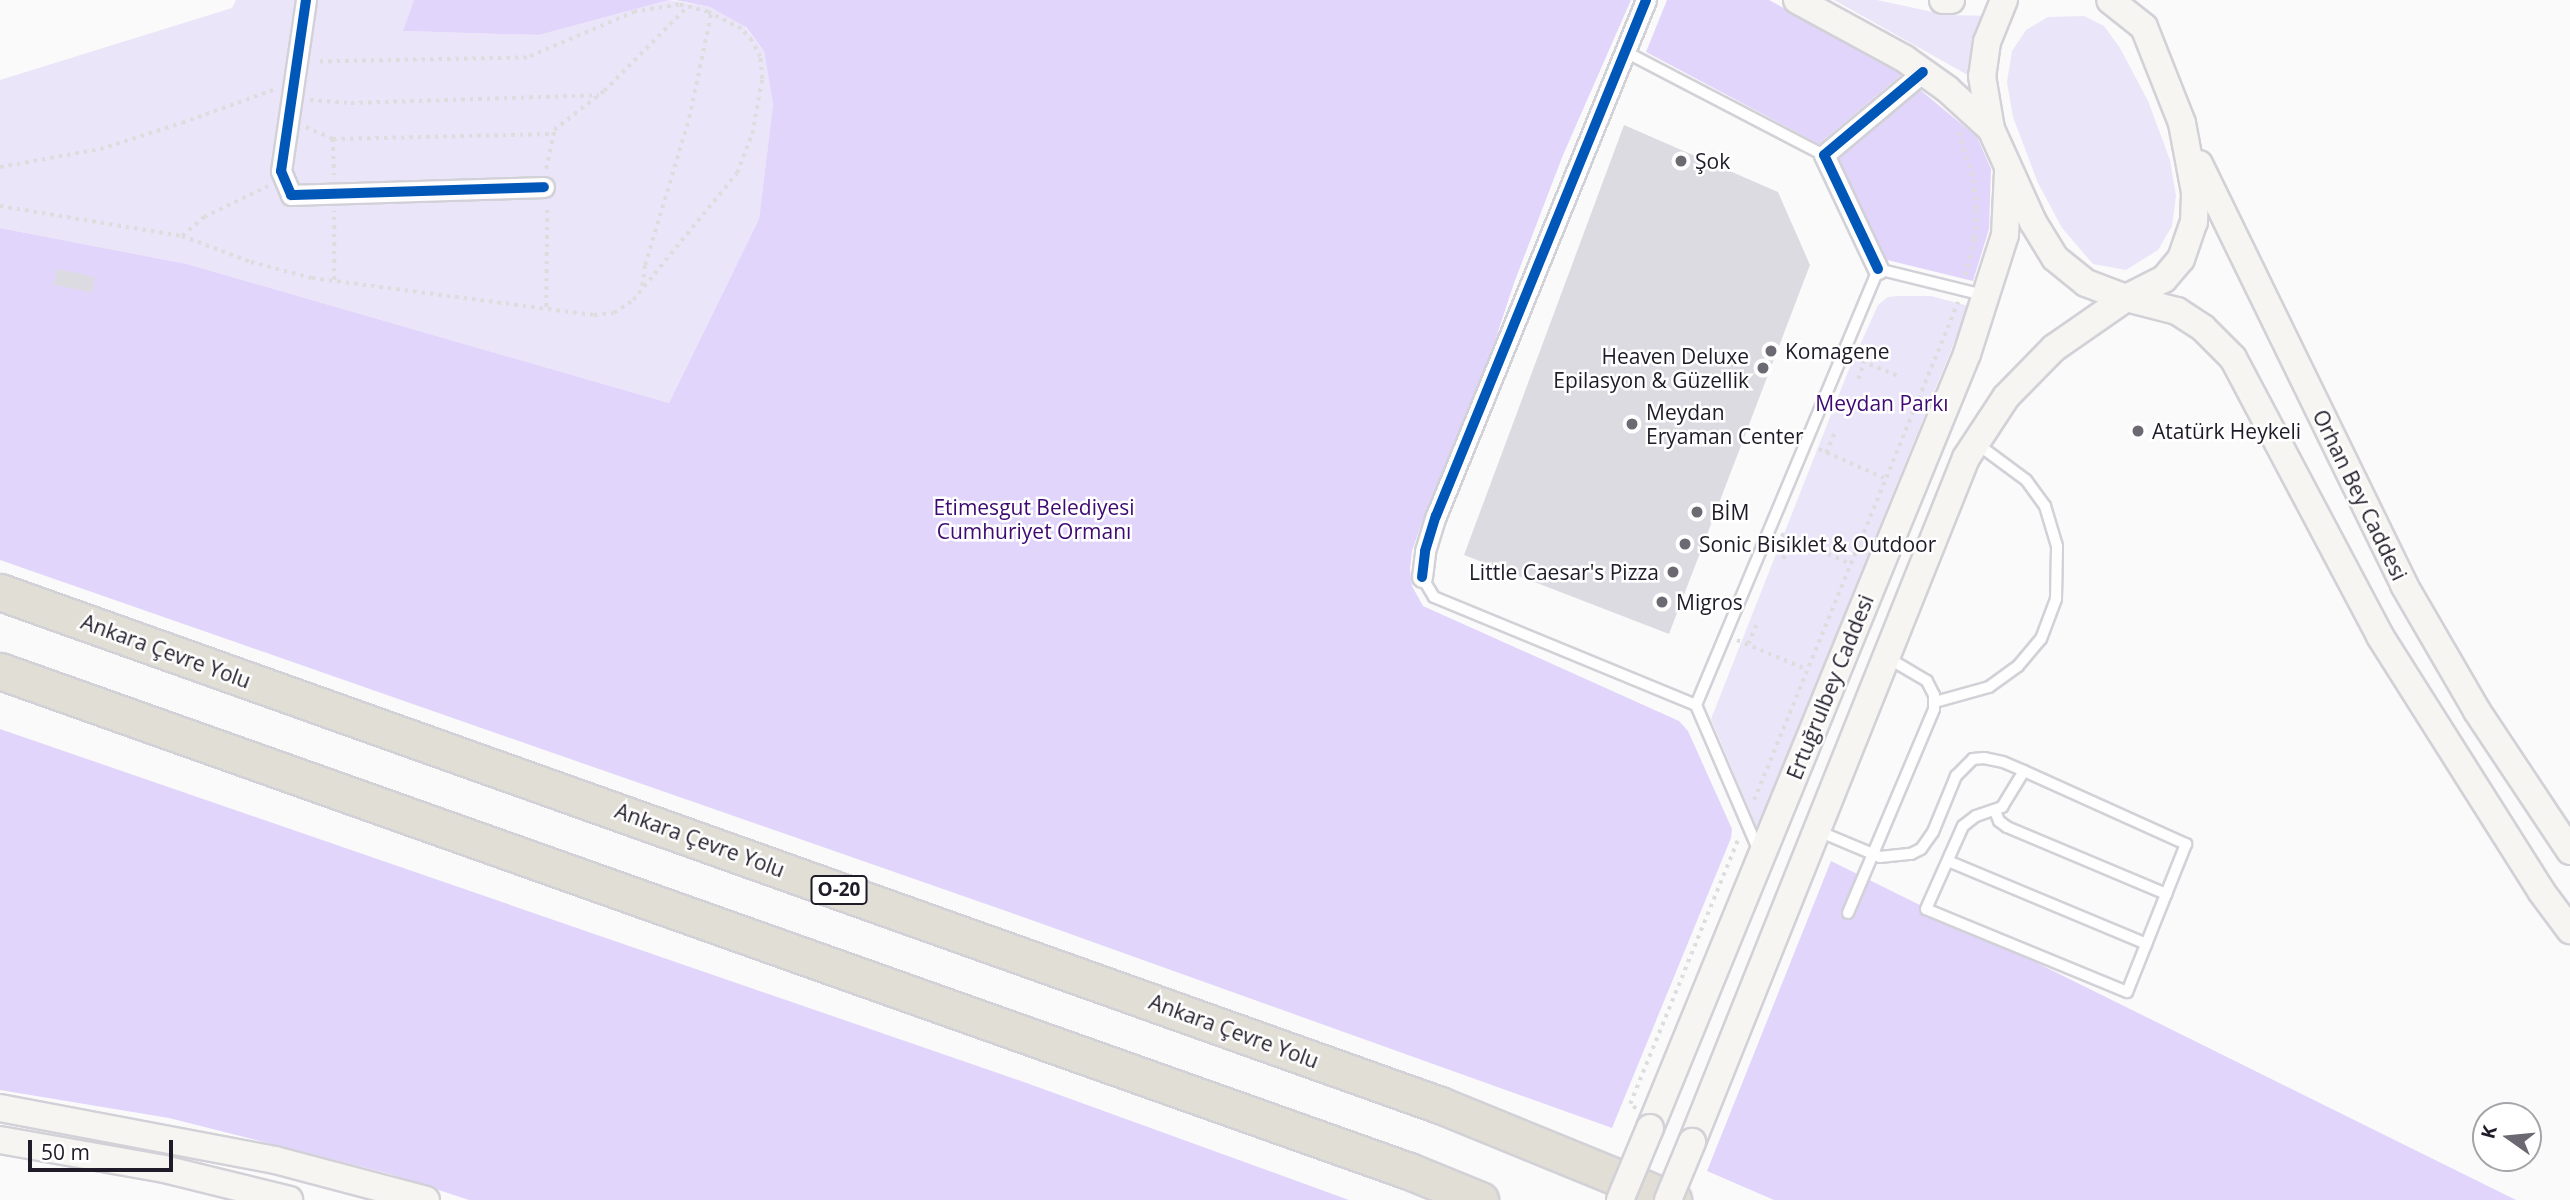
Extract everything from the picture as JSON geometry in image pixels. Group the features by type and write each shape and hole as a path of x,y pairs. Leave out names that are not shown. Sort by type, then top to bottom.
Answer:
{"highway":[{"name":"Ankara Çevre Yolu","path":"0,592 1440,1105 1670,1200"},
{"path":"0,671 1383,1161 1480,1200"}],"main road":[{"path":"1797,0 1857,31 1923,72 1991,129"},
{"path":"1943,0 1951,0"},
{"path":"2004,0 1987,41 1982,76 1991,129 2033,222 2055,258 2086,283 2126,298 2177,311 2203,328 2233,358 2380,636 2541,891 2570,930"},
{"path":"2110,0 2144,27"},
{"path":"2140,0 2144,27 2182,123"},
{"name":"Ertuğrulbey Caddesi","path":"1670,1200 1966,458 2006,397 2054,348 2126,298 2164,279 2182,259 2194,222 2193,178 2182,123"},
{"name":"Orhan Bey Caddesi","path":"2182,123 2216,202 2404,585 2477,711 2570,851"},
{"name":"Ertuğrulbey Caddesi","path":"1620,1200 1645,1120 1761,856 1968,354 1975,293 2005,235 2008,166"},
{"path":"0,1108 189,1142 382,1193 426,1200"},
{"path":"0,1140 164,1169 289,1200"}],"street":[{"path":"306,0 281,171 291,195 544,187"},
{"path":"1422,577 1425,551 1437,516 1646,0"},
{"path":"1878,270 1825,155 1923,72"}],"lane":[{"path":"1624,51 1825,155"},
{"path":"1696,705 1878,270 1975,293"},
{"path":"1935,702 1989,687 2018,666 2041,639 2056,598 2057,546 2045,506 2026,480 1975,443"},
{"path":"1422,577 1434,597 1696,705 1761,856"},
{"path":"1848,913 1935,702 1927,681 1886,656"},
{"path":"1817,830 1871,854 1900,858 1921,849 1933,832 1956,776 1973,759 1994,759 2024,771 2186,844 2127,992 1926,909 1969,821 1995,811 2009,801 2024,771"},
{"path":"1995,811 1999,821 2007,827 2165,894"},
{"path":"1948,861 2146,944"}],"path":[{"path":"0,206 182,236 251,262 312,278 594,315 614,313 633,300 737,173 752,134 762,79 760,57 752,41 741,29 711,14 679,5 635,12 527,58 340,62 296,60"},
{"path":"546,307 548,213 544,187 553,134 561,122 600,95 687,7"},
{"path":"642,287 645,265 689,118 711,14"},
{"path":"0,167 100,149 292,90 351,103 600,95"},
{"path":"288,120 333,139 553,134"},
{"path":"1645,1120 1630,1104 1884,478 1975,293 1974,180 1962,137 1954,126"},
{"path":"182,236 204,217 283,179"},
{"path":"1843,354 1901,377"},
{"path":"1858,379 1864,362"},
{"path":"1826,453 1834,435"},
{"path":"1805,443 1884,478"},
{"path":"1769,529 1849,563"},
{"path":"1783,559 1791,538"},
{"path":"1748,645 1758,622"},
{"path":"1725,635 1807,669"}],"green space":[{"path":"236,0 414,0 404,31 539,35 669,0 710,7 742,23 764,51 773,104 759,219 669,403 187,264 0,228 0,80 232,8"},
{"path":"414,0 669,0 539,35 403,31"},
{"name":"Etimesgut Belediyesi Cumhuriyet Ormanı","path":"675,0 1631,0 1563,155 1514,283 1477,396 1422,522 1412,551 1410,569 1412,586 1423,606 1679,721 1688,731 1732,829 1731,838 1612,1128 1006,911 0,560 0,228 187,264 669,403 759,219 773,104 764,51 746,27 710,7"},
{"path":"1667,0 1769,0 1902,74 1819,144 1646,52"},
{"path":"1834,0 1877,0 1947,15 1993,16 1973,78"},
{"path":"2084,16 2104,26 2120,48 2148,101 2170,160 2176,196 2172,226 2158,250 2126,270 2093,264 2062,228 2038,183 2013,117 2007,82 2012,51 2026,30 2048,17"},
{"path":"1918,88 1977,137 1991,169 1989,229 1973,281 1879,258 1833,159"},
{"name":"Meydan Parkı","path":"1931,296 1969,306 1757,828 1711,719 1847,374 1878,305 1888,297"},
{"path":"0,729 1021,1081 1349,1200 469,1200 390,1174 169,1118 0,1090"},
{"path":"1831,861 2516,1200 1774,1200 1707,1171"}],"building":[{"name":"Meydan Eryaman Center","path":"1624,125 1778,192 1810,265 1669,634 1464,555"},
{"path":"57,269 95,277 92,293 54,285"}],"cycle path":[{"path":"306,0 281,171 291,195 544,187"},
{"path":"1422,577 1425,551 1436,516 1646,0"},
{"path":"1878,269 1824,155 1923,72"}],"place":[{"name":"Şok","path":"1681,161"},
{"name":"Komagene","path":"1771,351"},
{"name":"Heaven Deluxe Epilasyon & Güzellik","path":"1763,368"},
{"name":"Meydan Eryaman Center","path":"1632,424"},
{"name":"Atatürk Heykeli","path":"2138,431"},
{"name":"BİM","path":"1697,512"},
{"name":"Sonic Bisiklet & Outdoor","path":"1685,544"},
{"name":"Little Caesar's Pizza","path":"1673,572"},
{"name":"Migros","path":"1662,602"}]}
